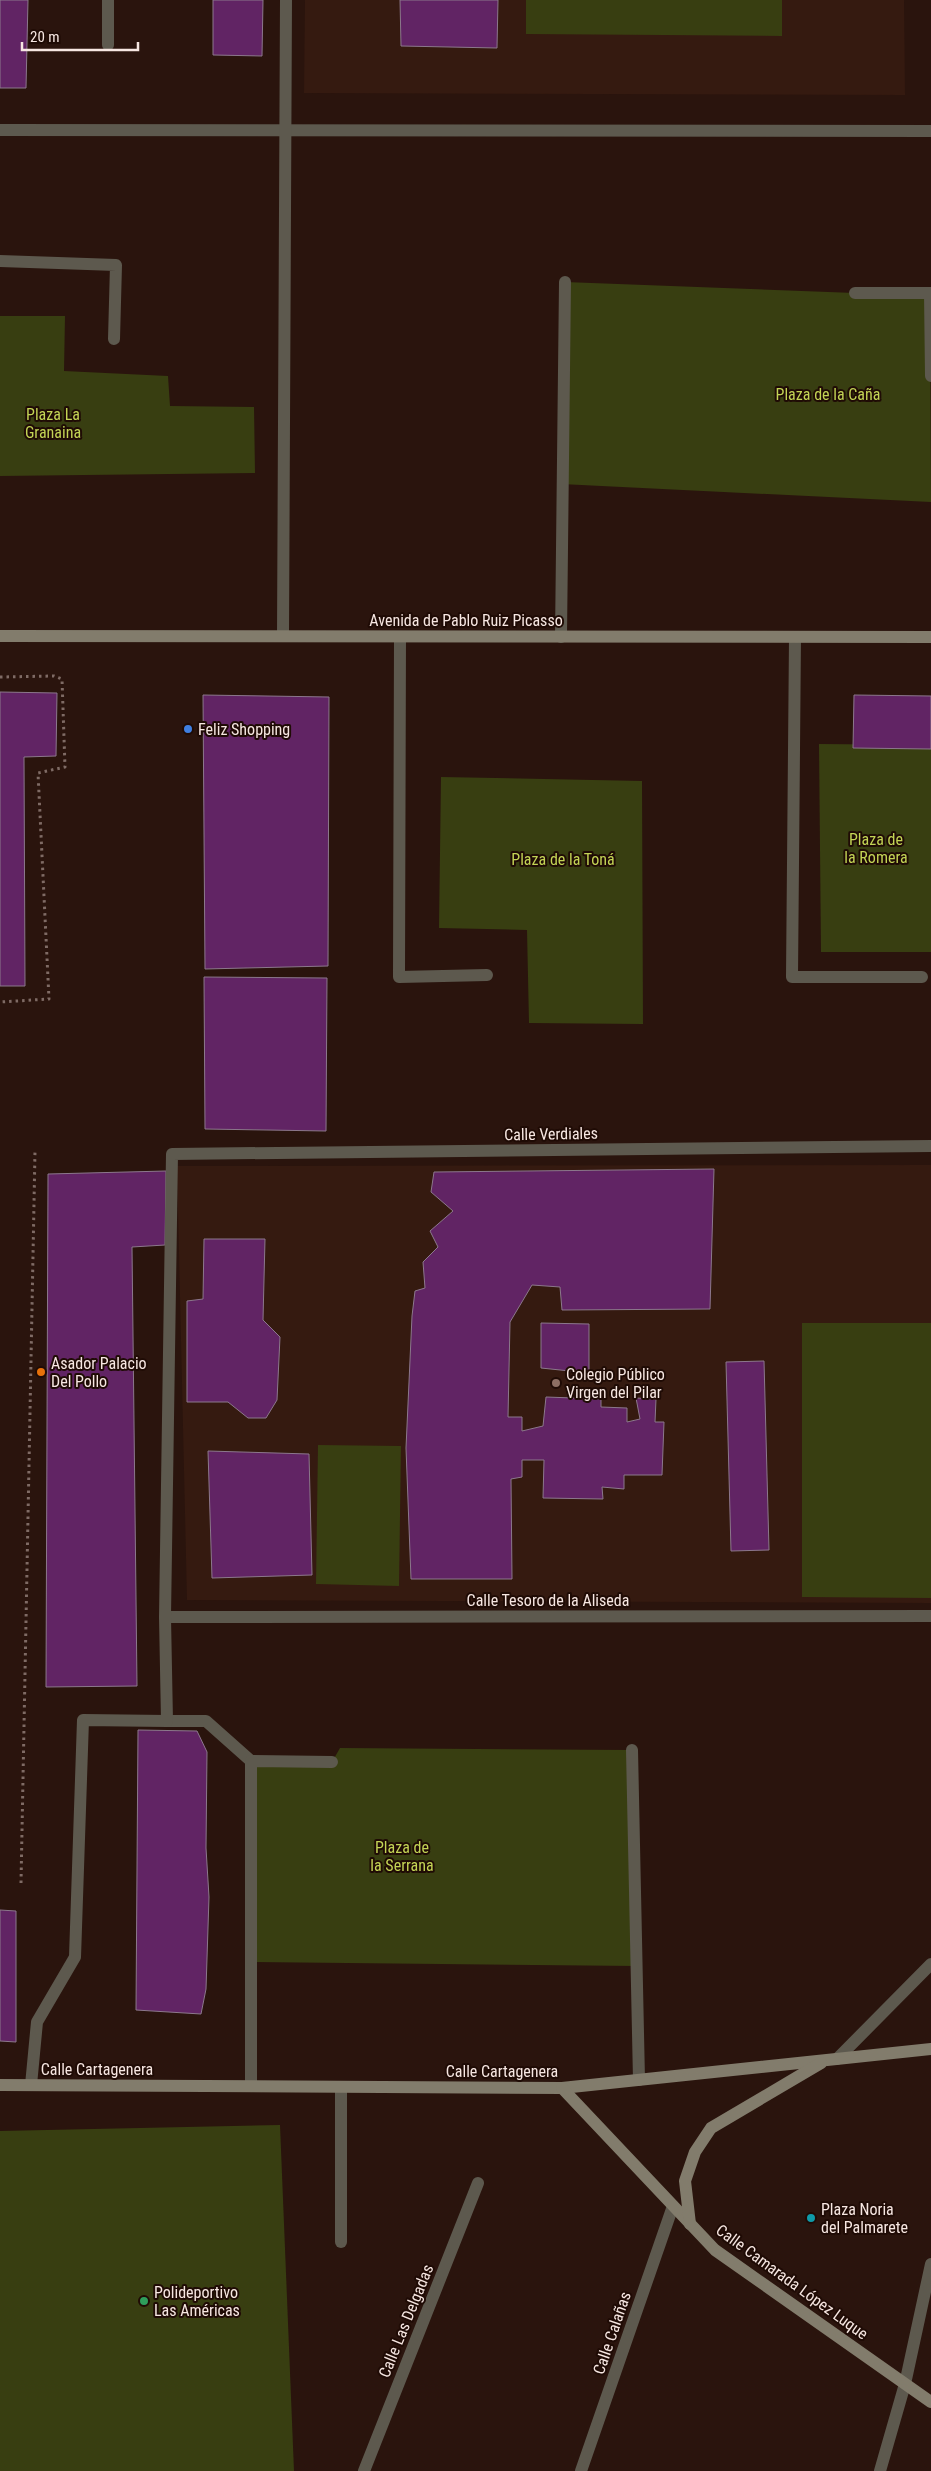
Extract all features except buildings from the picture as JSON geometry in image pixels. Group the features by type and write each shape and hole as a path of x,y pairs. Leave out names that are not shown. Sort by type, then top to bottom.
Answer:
{"street":[{"path":"108,0 108,45"},
{"path":"283,636 286,0"},
{"path":"0,130 284,132 931,131"},
{"path":"0,261 116,265 114,340"},
{"path":"560,637 565,282"},
{"path":"855,293 930,293 931,376"},
{"name":"Avenida de Pablo Ruiz Picasso","path":"0,636 931,637"},
{"path":"400,637 399,977 487,975"},
{"path":"795,637 792,977 922,977"},
{"name":"Calle Verdiales","path":"165,1617 172,1154 931,1146"},
{"name":"Calle Tesoro de la Aliseda","path":"165,1617 931,1616"},
{"path":"165,1617 167,1721 206,1721 251,1761 332,1762"},
{"name":"Calle Cartagenera","path":"31,2085 37,2022 75,1957 83,1720 167,1721"},
{"path":"632,1750 639,2080"},
{"path":"251,1761 251,2086"},
{"path":"690,2224 685,2181 695,2152 711,2128 831,2060 931,1964"},
{"name":"Calle Cartagenera","path":"0,2084 562,2088 931,2049"},
{"path":"341,2087 342,2242"},
{"name":"Calle Camarada López Luque","path":"562,2088 715,2250 931,2402"},
{"name":"Calle Las Delgadas","path":"364,2471 478,2183"},
{"name":"Calle Calañas","path":"580,2471 673,2206"},
{"path":"880,2471 905,2384 931,2264"}],"path":[{"path":"0,677 54,676 62,679 65,767 38,773 49,999 0,1002"},
{"path":"21,1883 35,1151"}],"shaded area":[{"path":"305,0 904,0 905,95 304,93"},
{"name":"Colegio Público Virgen del Pilar","path":"931,1165 931,1603 187,1600 177,1166"}],"green space":[{"path":"526,0 782,0 782,36 526,34"},
{"name":"Plaza de la Caña","path":"565,282 855,293 930,293 931,502 561,484"},
{"name":"Plaza La Granaina","path":"0,316 65,316 64,371 168,376 170,406 254,407 255,473 0,476"},
{"name":"Plaza de la Romera","path":"819,744 931,745 931,952 821,952"},
{"name":"Plaza de la Toná","path":"441,777 642,781 643,1024 529,1023 527,930 439,928"},
{"path":"802,1323 931,1323 931,1598 802,1597"},
{"path":"318,1445 401,1446 399,1586 316,1584"},
{"name":"Plaza de la Serrana","path":"340,1748 632,1750 637,1966 251,1962 251,1761 332,1762"},
{"name":"Polideportivo Las Américas","path":"280,2125 294,2471 0,2471 0,2131"}],"place":[{"name":"Feliz Shopping","path":"188,729"},
{"name":"Asador Palacio Del Pollo","path":"41,1372"},
{"name":"Colegio Público Virgen del Pilar","path":"556,1383"},
{"name":"Plaza Noria del Palmarete","path":"811,2218"},
{"name":"Polideportivo Las Américas","path":"144,2301"}]}
